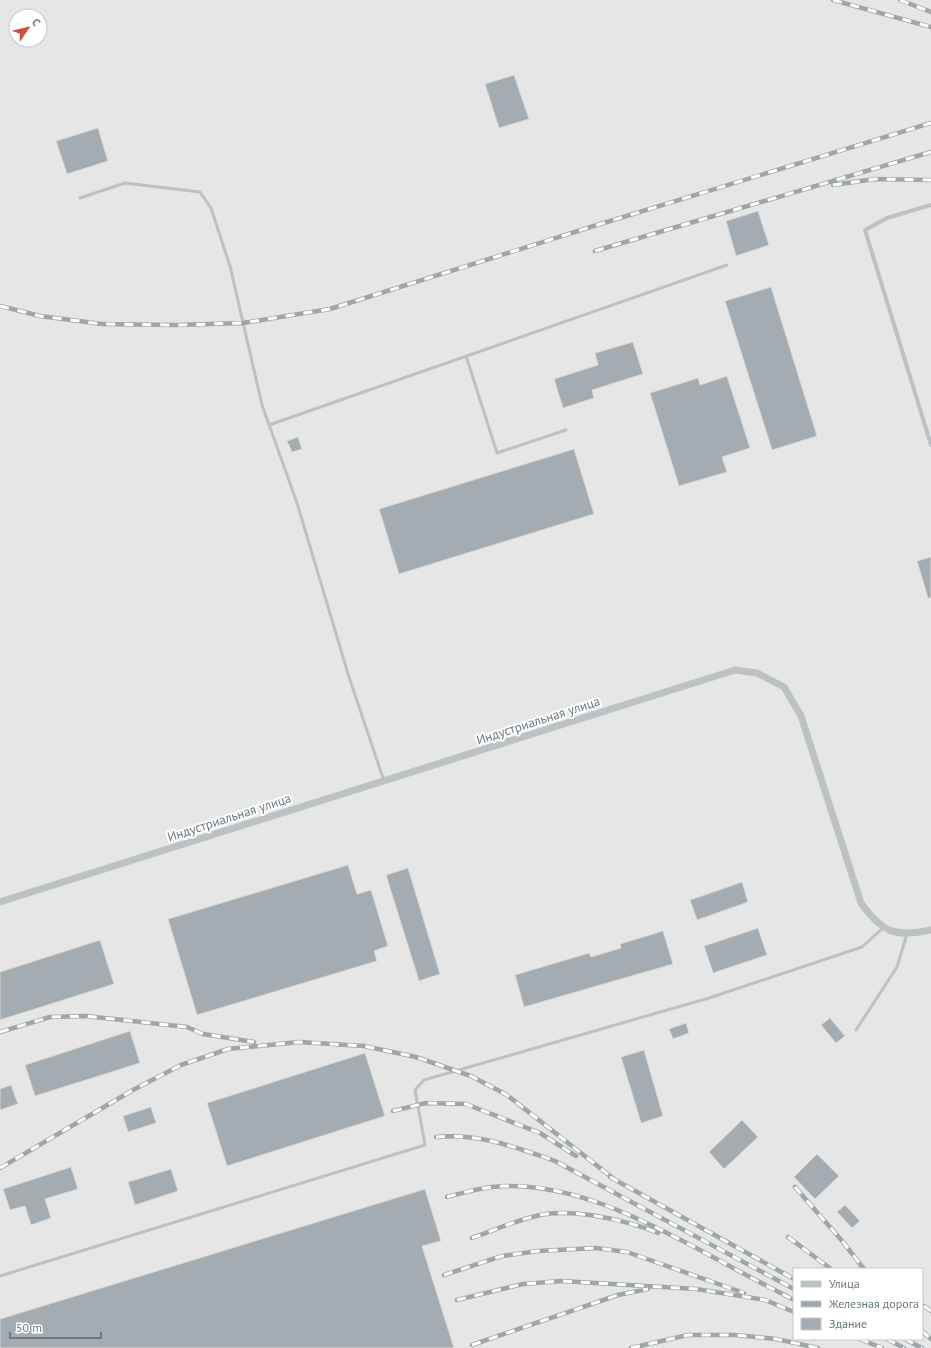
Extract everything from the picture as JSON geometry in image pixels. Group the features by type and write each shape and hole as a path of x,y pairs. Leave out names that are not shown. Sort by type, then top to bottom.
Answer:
{"street":[{"path":"931,205 887,218 865,230 931,445"},
{"name":"Индустриальная улица","path":"0,902 735,670 757,673 784,687 801,716 861,902 874,920 894,933 931,930"}],"lane":[{"path":"80,198 125,184 200,192 211,208 230,266 262,405 297,503 349,678 384,781"},
{"path":"269,425 727,265"},
{"path":"466,356 497,453 566,430"},
{"path":"0,1276 424,1145 415,1090 424,1080 709,998 848,952 862,947 884,927"},
{"path":"856,1030 897,967 908,933"}],"shaded area":[{"path":"0,0 931,0 931,1348 0,1348"}],"building":[{"path":"514,75 529,119 499,128 485,84"},
{"path":"98,128 108,161 67,174 56,141"},
{"path":"758,211 769,245 736,256 726,221"},
{"path":"771,287 817,436 772,450 725,301"},
{"path":"633,342 643,374 592,390 594,398 563,408 554,379 598,365 595,353"},
{"path":"727,376 750,448 722,457 727,472 679,486 650,393 698,378 700,385"},
{"path":"298,437 302,449 292,452 287,441"},
{"path":"574,449 594,514 399,574 379,509"},
{"path":"931,557 931,598 928,598 917,561"},
{"path":"348,865 357,894 371,890 388,946 374,951 377,961 197,1015 168,919"},
{"path":"408,868 440,974 419,981 386,875"},
{"path":"742,882 748,902 697,920 690,900"},
{"path":"758,928 767,955 713,973 704,946"},
{"path":"663,931 673,964 524,1007 515,975 589,953 591,957 621,948 620,944"},
{"path":"100,940 114,984 0,1020 0,972"},
{"path":"830,1018 845,1036 836,1043 821,1025"},
{"path":"686,1023 689,1033 673,1039 669,1029"},
{"path":"130,1031 140,1063 35,1096 25,1065"},
{"path":"644,1050 663,1116 641,1123 621,1057"},
{"path":"365,1053 385,1116 227,1166 207,1103"},
{"path":"11,1085 18,1104 0,1110 0,1089"},
{"path":"151,1107 156,1123 128,1132 123,1116"},
{"path":"742,1120 758,1137 724,1169 709,1152"},
{"path":"817,1154 839,1176 815,1199 794,1177"},
{"path":"71,1167 78,1189 45,1199 51,1218 31,1225 25,1206 10,1210 3,1189"},
{"path":"171,1169 178,1191 135,1205 128,1182"},
{"path":"425,1189 441,1241 422,1246 454,1348 0,1348 0,1319"},
{"path":"845,1205 860,1221 852,1228 837,1212"}],"railway":[{"path":"833,0 931,27"},
{"path":"900,0 931,12"},
{"path":"0,306 40,316 102,324 176,325 243,323 330,309 597,225 931,123"},
{"path":"595,251 931,152"},
{"path":"833,185 875,179 931,180"},
{"path":"0,1032 50,1017 86,1016 187,1027 203,1034 254,1042"},
{"path":"0,1168 133,1090 181,1065 228,1049 299,1042 364,1046 416,1057 471,1076 507,1095 614,1179"},
{"path":"393,1111 426,1103 466,1104 540,1133 576,1156"},
{"path":"436,1137 466,1137 496,1142 555,1161 793,1288"},
{"path":"610,1177 793,1278"},
{"path":"447,1197 503,1186 529,1187 580,1197 605,1205 653,1226 793,1299"},
{"path":"795,1187 843,1242 863,1268"},
{"path":"472,1238 528,1218 565,1213 598,1216 645,1228 658,1233"},
{"path":"788,1237 830,1268"},
{"path":"444,1275 502,1256 538,1251 596,1248 627,1252 744,1293"},
{"path":"457,1300 523,1284 561,1281 696,1289 765,1300 793,1312"},
{"path":"472,1345 618,1295 648,1289"},
{"path":"924,1306 931,1311"},
{"path":"923,1332 931,1339"},
{"path":"631,1348 688,1335 735,1335 776,1339 818,1348"},
{"path":"862,1340 882,1348"},
{"path":"889,1340 904,1348"},
{"path":"907,1340 922,1348"}]}
